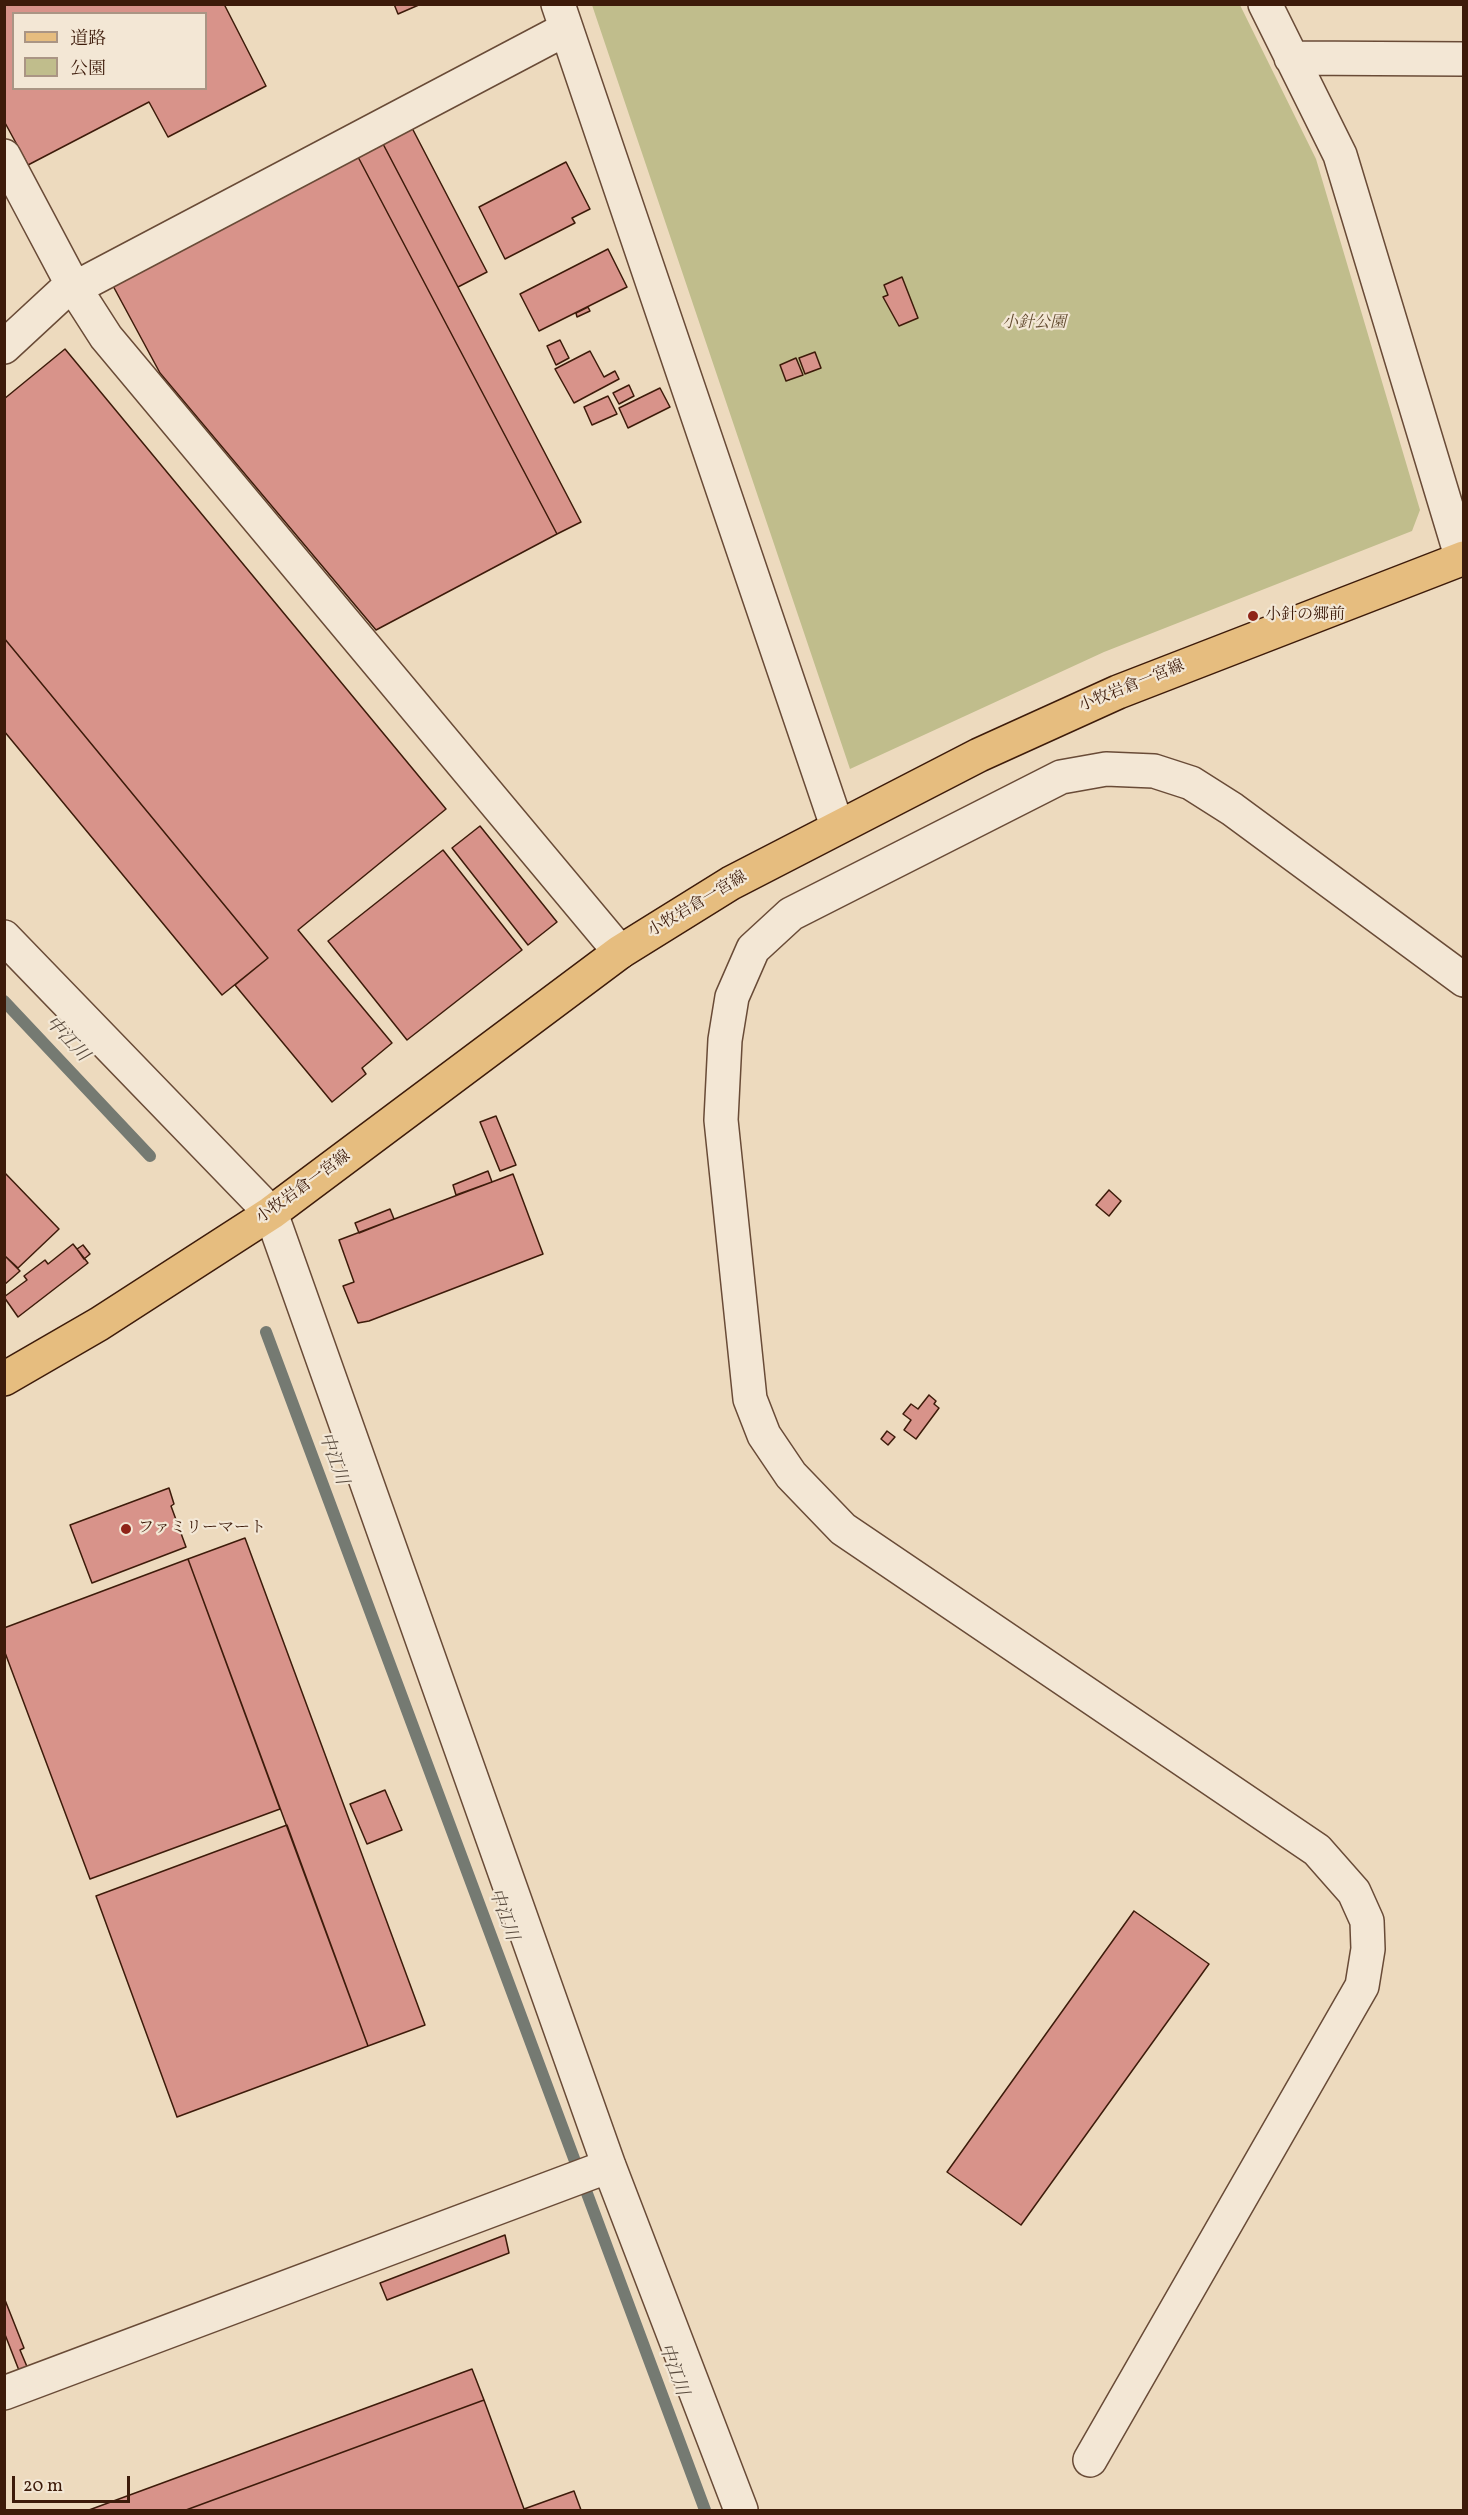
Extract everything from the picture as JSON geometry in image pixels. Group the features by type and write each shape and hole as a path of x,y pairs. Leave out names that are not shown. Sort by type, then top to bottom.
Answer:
{"main road":[{"name":"小牧岩倉一宮線","path":"4,1379 99,1324 271,1213 620,952 731,883 837,826 979,755 1118,692 1463,558"}],"street":[{"path":"1265,4 1340,155 1463,558"},
{"path":"4,347 73,286 562,17 837,826"},
{"path":"1291,58 1464,59"},
{"path":"4,156 73,286 106,337 620,952"},
{"path":"1090,2460 1362,1986 1368,1949 1367,1921 1354,1892 1317,1850 843,1529 791,1474 764,1435 750,1400 721,1120 725,1040 732,997 753,949 792,914 1061,777 1107,769 1154,771 1191,783 1232,809 1464,980"},
{"path":"4,937 271,1213 606,2167 741,2511"},
{"path":"4,2393 606,2167"}],"green space":[{"name":"小針公園","path":"592,5 1240,5 1316,159 1420,510 1412,531 1104,652 850,769"}],"building":[{"path":"4,4 224,4 266,86 168,137 149,102 28,165 4,121"},
{"path":"394,4 421,4 398,14"},
{"path":"411,126 487,272 458,287 382,142"},
{"path":"382,142 581,522 557,534 357,155"},
{"path":"357,155 557,534 376,630 160,373 112,284"},
{"path":"566,162 590,209 572,218 575,223 505,259 479,207"},
{"path":"608,249 627,287 539,331 520,294"},
{"path":"902,277 918,318 899,326 883,297 888,295 884,285"},
{"path":"588,307 590,311 577,317 576,313"},
{"path":"560,340 569,358 556,365 547,346"},
{"path":"65,349 446,809 298,930 392,1043 362,1068 366,1074 332,1102 235,985 268,958 4,638 4,399"},
{"path":"590,351 604,377 615,371 619,379 574,403 555,369"},
{"path":"815,352 821,368 805,374 799,358"},
{"path":"796,358 803,375 786,381 780,365"},
{"path":"629,385 634,396 619,404 613,393"},
{"path":"660,388 670,407 628,428 619,408"},
{"path":"608,396 617,414 592,425 584,407"},
{"path":"4,638 268,958 222,995 4,731"},
{"path":"480,826 557,922 528,945 452,848"},
{"path":"443,850 522,950 407,1040 328,941"},
{"path":"496,1116 516,1165 500,1171 480,1122"},
{"path":"488,1171 492,1182 456,1195 453,1185"},
{"path":"4,1172 59,1229 18,1268 4,1255"},
{"path":"513,1174 543,1254 369,1321 358,1323 343,1286 354,1282 339,1240"},
{"path":"1109,1190 1121,1201 1109,1216 1096,1205"},
{"path":"390,1209 394,1219 359,1233 355,1223"},
{"path":"73,1244 88,1263 18,1317 4,1297 27,1280 24,1276 45,1260 48,1264"},
{"path":"83,1245 90,1254 84,1259 77,1249"},
{"path":"4,1255 20,1271 4,1285"},
{"path":"929,1395 936,1401 934,1404 939,1408 916,1439 904,1430 911,1420 903,1414 911,1404 918,1409"},
{"path":"887,1431 895,1437 888,1445 881,1439"},
{"path":"169,1488 174,1504 171,1506 186,1547 92,1583 70,1525"},
{"path":"245,1538 425,2025 368,2046 188,1559"},
{"path":"188,1559 280,1809 90,1879 4,1650 4,1628"},
{"path":"385,1790 402,1830 367,1844 350,1804"},
{"path":"287,1825 368,2046 177,2117 96,1896"},
{"path":"1134,1911 1209,1964 1021,2225 947,2172"},
{"path":"505,2235 509,2253 387,2300 380,2283"},
{"path":"5,2300 24,2348 20,2350 28,2369 20,2373 4,2332"},
{"path":"472,2369 484,2400 186,2510 89,2510"},
{"path":"484,2400 524,2509 574,2491 581,2510 186,2510"}],"waterway":[{"name":"中江川","path":"4,1001 150,1156"},
{"name":"中江川","path":"266,1332 705,2510"}],"place":[{"name":"小針の郷前","path":"1253,616"},
{"name":"ファミリーマート","path":"126,1529"}]}
